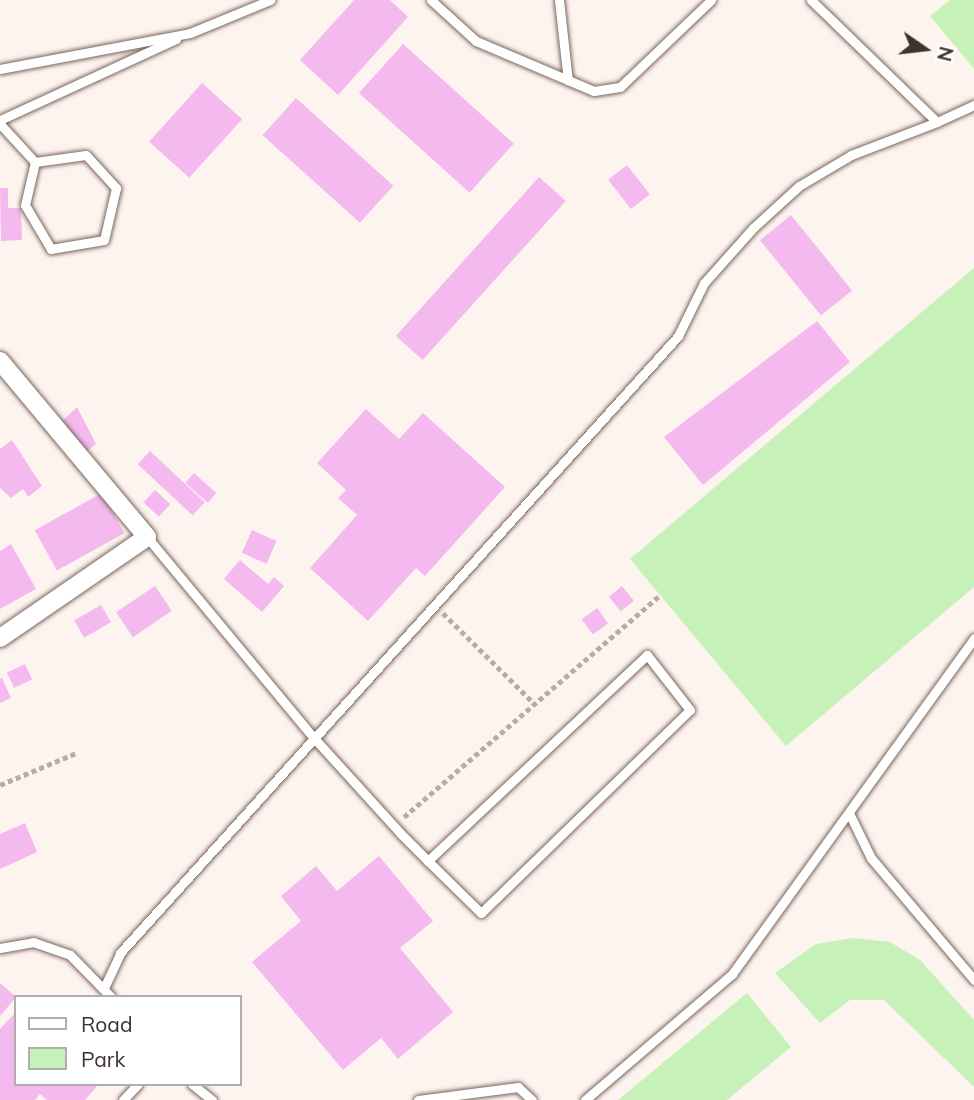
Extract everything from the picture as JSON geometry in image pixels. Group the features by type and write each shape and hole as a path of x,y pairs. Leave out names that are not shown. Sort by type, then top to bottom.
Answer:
{"street":[{"path":"0,361 147,537 0,638"}],"lane":[{"path":"35,162 0,122 190,33 270,0"},
{"path":"431,0 476,41 594,91 620,87 711,0"},
{"path":"559,0 568,81"},
{"path":"811,0 937,122"},
{"path":"0,69 190,33"},
{"path":"104,988 120,953 678,336 704,283 753,229 799,186 851,155 974,105"},
{"path":"86,155 116,188 104,240 51,249 24,205 35,162 86,155"},
{"path":"147,537 314,738 394,826 428,860 481,913 690,710 647,656 428,860"},
{"path":"585,1100 732,974 974,638"},
{"path":"849,813 871,858 974,980"},
{"path":"0,948 33,942 70,955 109,995"},
{"path":"123,1100 136,1086"},
{"path":"194,1086 212,1100"},
{"path":"418,1100 517,1087 532,1100"}],"path":[{"path":"394,826 660,595"},
{"path":"435,605 535,704"},
{"path":"0,785 76,753"}],"green space":[{"path":"950,0 974,0 974,69 930,16"},
{"path":"974,268 974,587 786,746 630,559"},
{"path":"853,938 890,942 920,960 974,1020 974,1087 884,1000 850,1000 820,1023 775,973 816,944"},
{"path":"747,993 791,1047 727,1100 618,1100"}],"building":[{"path":"354,0 390,0 408,17 338,95 300,60"},
{"path":"403,44 514,144 470,193 359,93"},
{"path":"202,83 242,119 189,178 149,142"},
{"path":"296,98 393,186 360,223 263,135"},
{"path":"627,165 650,194 631,209 608,180"},
{"path":"539,177 566,201 423,360 396,336"},
{"path":"0,188 8,188 8,208 21,208 22,240 1,241"},
{"path":"791,215 852,290 821,316 760,240"},
{"path":"817,321 850,362 703,485 664,437"},
{"path":"77,407 96,444 84,454 59,424"},
{"path":"366,409 399,439 423,413 505,487 425,576 416,568 368,621 310,568 357,515 338,498 346,490 317,463"},
{"path":"12,440 42,486 28,497 23,489 11,498 0,488 0,449"},
{"path":"150,451 205,502 193,515 138,464"},
{"path":"194,473 216,493 208,503 185,483"},
{"path":"155,490 170,504 159,517 143,502"},
{"path":"102,493 124,533 57,571 35,530"},
{"path":"252,530 277,541 266,564 242,553"},
{"path":"11,544 36,589 0,609 0,551"},
{"path":"240,560 268,584 274,577 284,586 262,612 224,579"},
{"path":"155,586 172,611 133,637 116,612"},
{"path":"622,586 634,601 621,611 609,597"},
{"path":"101,605 111,622 84,638 74,620"},
{"path":"597,608 608,623 593,635 582,619"},
{"path":"25,664 32,679 14,688 7,672"},
{"path":"2,678 11,698 0,703 0,679"},
{"path":"25,823 37,852 0,869 0,834"},
{"path":"379,856 433,921 400,948 453,1012 398,1059 381,1038 343,1070 252,962 301,921 281,896 316,866 337,891"},
{"path":"0,983 14,995 14,999 0,1016"},
{"path":"14,1014 14,1086 97,1086 85,1100 47,1100 40,1094 35,1100 0,1100 0,1029"}]}
